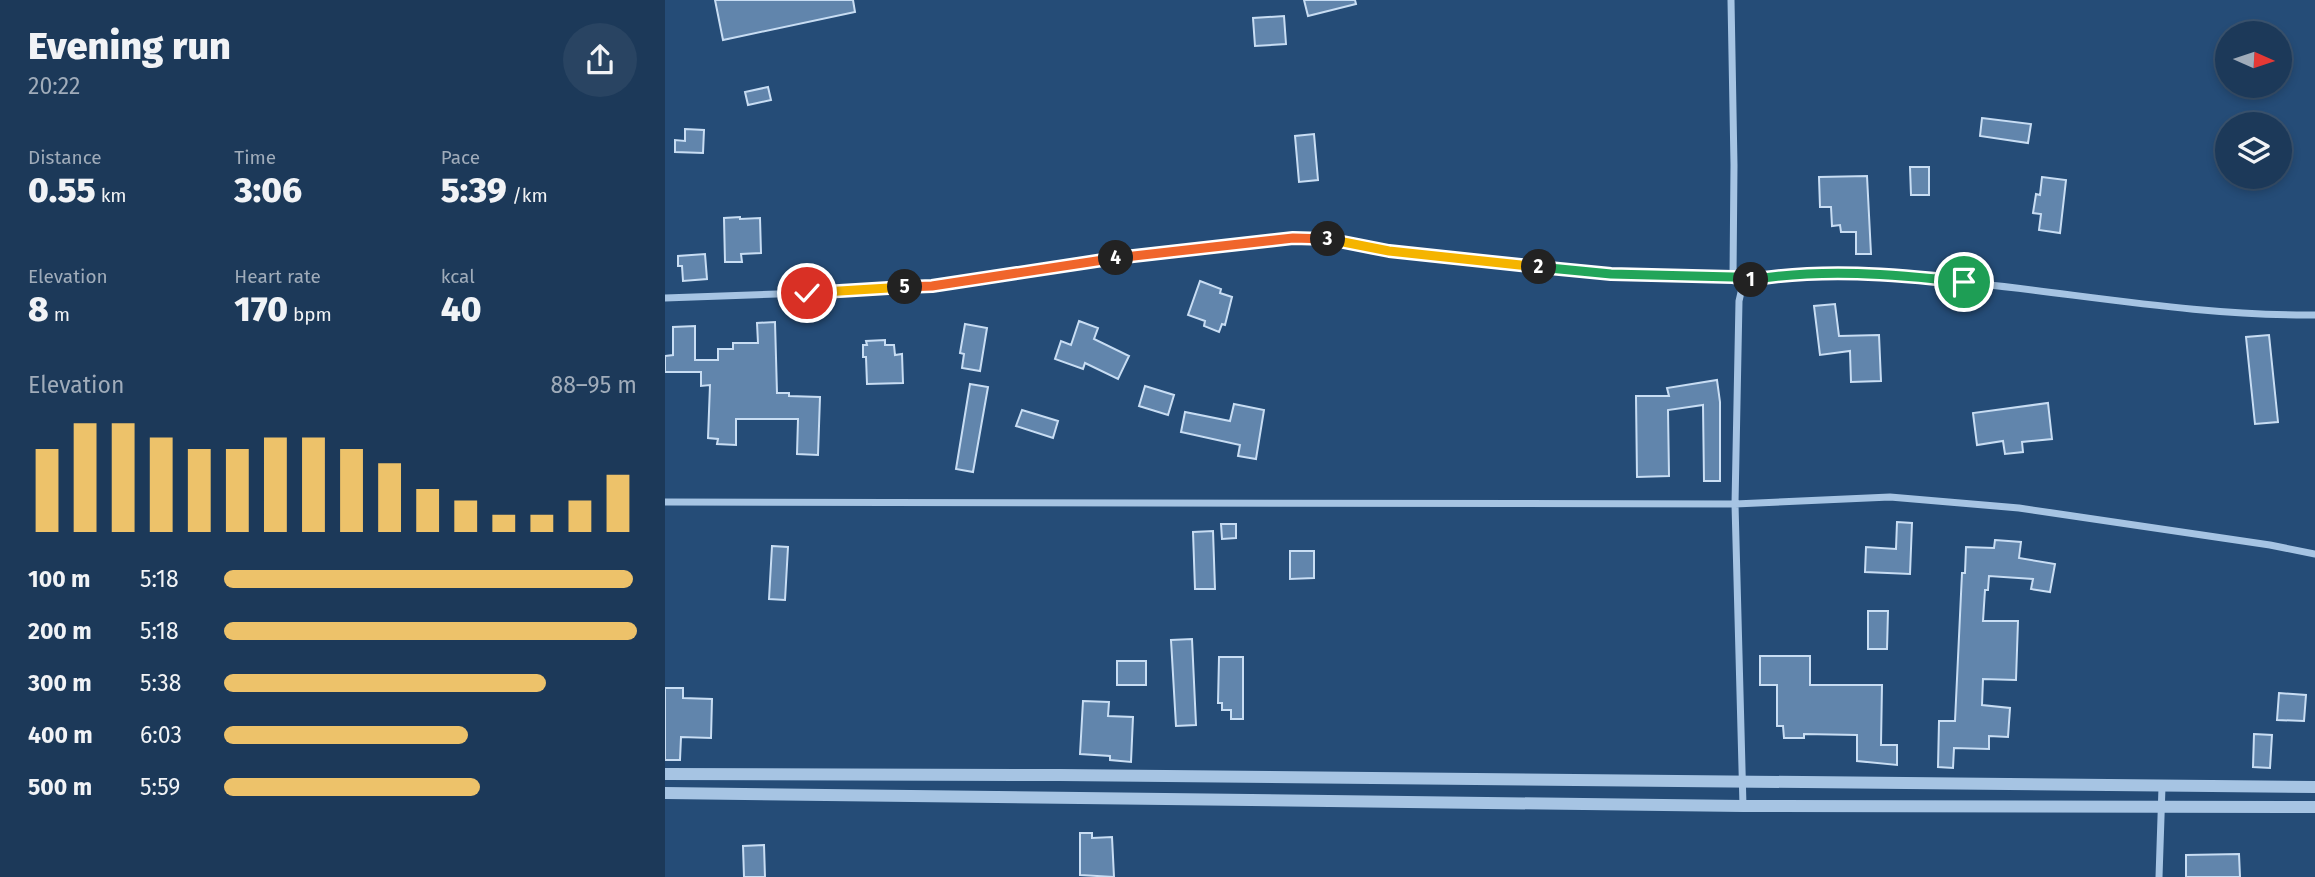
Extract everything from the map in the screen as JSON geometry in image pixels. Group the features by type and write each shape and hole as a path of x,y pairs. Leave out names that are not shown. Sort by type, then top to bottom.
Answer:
{"street":[{"path":"1731,0 1733,277"},
{"path":"665,298 932,286 1144,254 1293,238 1336,239 1389,251 1611,274 1733,277 1748,281 1809,274 1902,275 2125,300 2206,312 2315,315"},
{"path":"1743,806 1735,505 1739,301 1742,288 1748,281"},
{"path":"665,502 1735,505 1890,497 2019,509 2270,545 2315,554"},
{"path":"665,774 1060,775 2315,788"},
{"path":"2159,877 2162,787"},
{"path":"665,793 1743,806 2315,807"}],"building":[{"path":"715,0 853,0 855,12 723,40"},
{"path":"1304,0 1355,0 1356,4 1308,16"},
{"path":"1284,16 1286,44 1255,46 1253,18"},
{"path":"768,87 771,100 748,105 745,92"},
{"path":"1982,118 2031,124 2028,143 1980,136"},
{"path":"685,129 704,130 703,153 675,152 675,140 685,141"},
{"path":"1314,134 1318,180 1299,182 1295,136"},
{"path":"1910,167 1929,167 1929,195 1911,195"},
{"path":"1867,176 1871,254 1856,254 1856,232 1841,232 1840,225 1832,226 1831,207 1820,207 1819,177"},
{"path":"2042,177 2066,180 2060,233 2039,230 2041,214 2033,213 2036,194 2040,195"},
{"path":"724,218 760,218 761,253 741,254 742,262 725,262"},
{"path":"705,254 707,279 683,281 678,256"},
{"path":"1200,281 1221,289 1220,293 1232,297 1225,325 1222,324 1219,332 1204,326 1205,321 1188,315"},
{"path":"1835,304 1839,336 1879,335 1881,381 1851,382 1850,351 1820,355 1814,306"},
{"path":"1079,321 1098,328 1094,339 1129,356 1118,379 1085,363 1083,369 1055,359 1061,341 1071,345"},
{"path":"775,322 777,393 820,397 818,455 797,454 798,419 736,419 736,445 717,444 718,439 708,438 710,385 701,386 701,372 665,372 665,356 673,355 673,327 695,326 695,360 718,360 718,349 733,349 733,343 758,343 757,323"},
{"path":"965,324 987,328 980,371 962,368 964,354 960,353"},
{"path":"2269,335 2278,422 2255,424 2246,337"},
{"path":"885,340 885,345 894,345 895,355 902,354 903,383 867,384 863,345 867,345 866,341"},
{"path":"1717,380 1720,402 1720,481 1704,481 1703,405 1668,410 1669,476 1637,477 1636,396 1669,396 1667,388"},
{"path":"970,384 988,387 973,472 956,469"},
{"path":"1145,386 1174,395 1168,415 1139,406"},
{"path":"2048,403 2052,439 2022,442 2023,452 2005,454 2003,441 1977,445 1973,413"},
{"path":"1234,404 1264,410 1256,459 1238,456 1240,445 1181,432 1185,412 1230,421"},
{"path":"1022,410 1058,421 1053,438 1016,426"},
{"path":"1897,522 1912,523 1910,574 1865,572 1866,547 1896,549"},
{"path":"1221,524 1236,524 1236,538 1222,539"},
{"path":"1213,531 1215,589 1195,589 1193,532"},
{"path":"1995,540 2021,542 2019,558 2055,564 2050,592 2031,589 2033,579 1989,576 1988,590 1985,590 1983,621 2018,621 2016,680 1983,679 1982,705 2010,708 2008,737 1989,736 1989,749 1954,748 1953,768 1938,767 1939,721 1955,721 1962,573 1965,573 1966,547 1994,548"},
{"path":"772,546 788,547 785,600 769,599"},
{"path":"1290,551 1314,551 1314,578 1290,579"},
{"path":"1868,611 1888,611 1887,649 1868,649"},
{"path":"1192,639 1196,725 1176,726 1171,640"},
{"path":"1760,656 1810,656 1810,685 1882,685 1881,745 1897,745 1897,765 1857,761 1857,735 1804,734 1804,738 1784,738 1783,726 1777,726 1777,685 1760,685"},
{"path":"1219,657 1243,657 1243,719 1231,719 1231,710 1222,710 1222,703 1218,703"},
{"path":"1117,661 1146,661 1146,685 1117,685"},
{"path":"665,688 683,688 683,698 712,699 711,738 681,737 680,760 665,760"},
{"path":"2279,693 2306,695 2304,721 2277,720"},
{"path":"1083,701 1109,702 1108,716 1133,717 1131,762 1110,760 1110,756 1080,754"},
{"path":"2254,734 2272,735 2270,768 2253,767"},
{"path":"1080,833 1092,833 1092,838 1112,837 1114,877 1080,875"},
{"path":"764,845 765,877 744,877 743,846"},
{"path":"2239,854 2240,877 2186,877 2186,855"}],"route":[{"path":"807,293 932,286 1144,254 1293,238 1336,239 1389,251 1611,274 1733,277 1748,281 1772,276 1809,274 1902,275 1964,282"}]}
